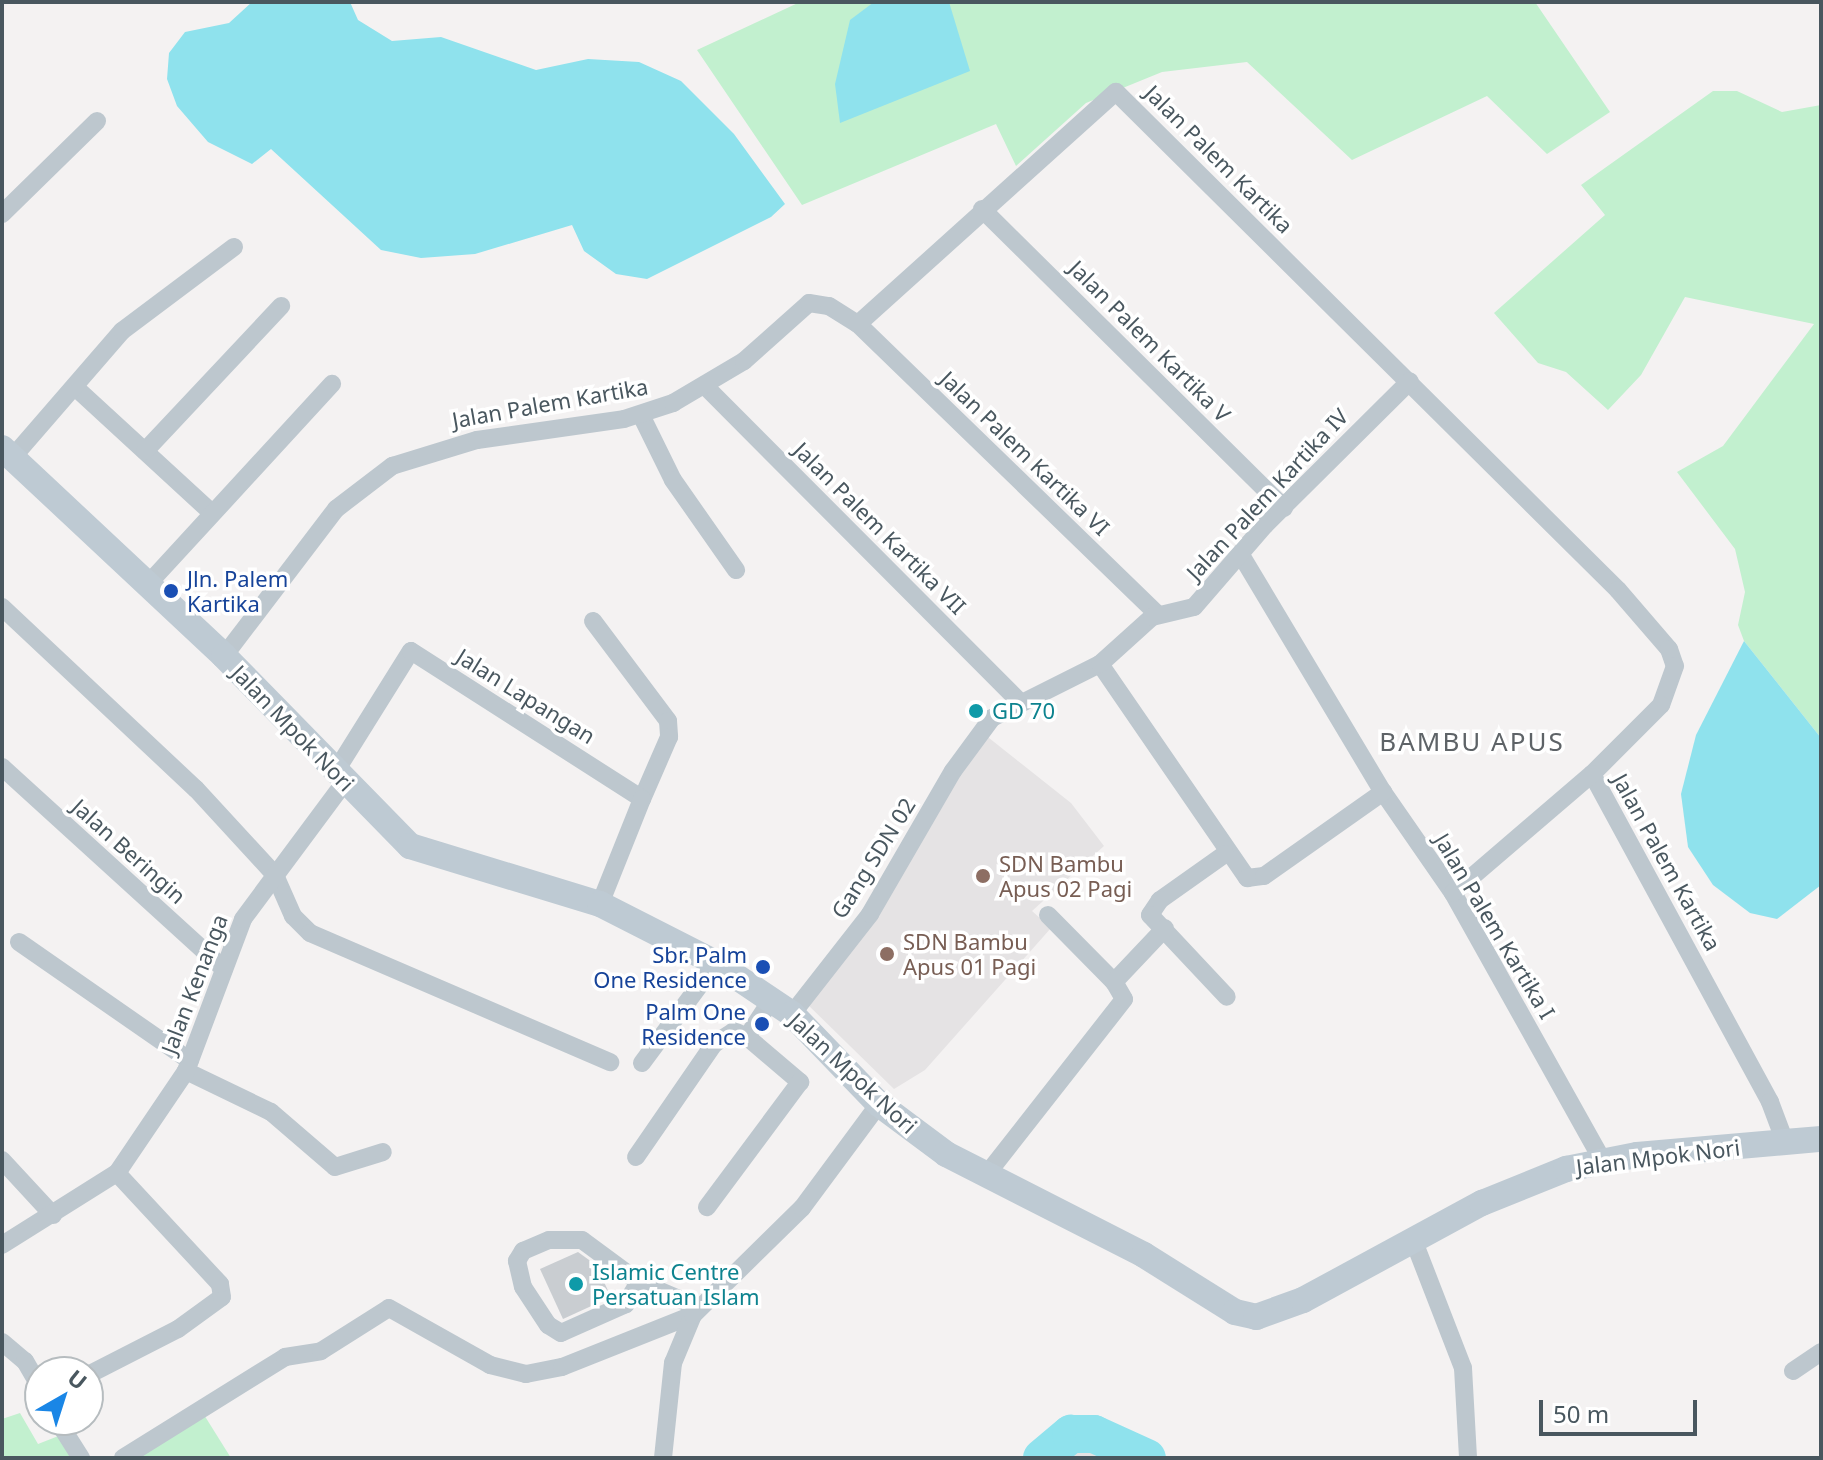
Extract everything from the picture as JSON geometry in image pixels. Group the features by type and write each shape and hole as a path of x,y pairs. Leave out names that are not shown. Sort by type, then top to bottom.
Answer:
{"main road":[{"name":"Jalan Mpok Nori","path":"7,453 224,656 339,779 429,855 600,904 716,963 782,1007 879,1104 946,1154 1144,1255 1235,1312 1256,1317 1303,1300 1413,1239 1528,1182 1603,1161 1821,1139"}],"street":[{"name":"Jalan Palem Kartika","path":"224,656 336,509 392,466 477,440 641,415 706,387 809,303 829,306 858,324 982,209 1116,92 1410,381 1669,649 1675,666 1661,705 1592,774 1770,1102 1785,1142"},
{"path":"2,214 97,121"},
{"name":"Jalan Palem Kartika V","path":"982,209 1284,508"},
{"path":"7,453 76,388 122,331 234,247"},
{"path":"145,451 281,306"},
{"name":"Jalan Palem Kartika VI","path":"858,324 1158,615"},
{"name":"Jalan Palem Kartika IV","path":"960,761 992,718 1100,664 1158,615 1194,607 1284,508 1410,381"},
{"path":"148,584 332,384"},
{"name":"Jalan Palem Kartika VII","path":"706,387 1021,703"},
{"path":"76,388 212,513"},
{"path":"641,415 673,480 736,570"},
{"name":"Jalan Palem Kartika I","path":"1241,555 1383,792 1453,893 1603,1161"},
{"path":"2,607 196,789 275,875 293,916 310,933 610,1062"},
{"path":"593,621 668,721 669,737 600,904"},
{"name":"Jalan Lapangan","path":"339,779 411,651 642,799"},
{"path":"1100,664 1225,854 1247,878 1264,876 1383,792"},
{"name":"Gang SDN 02","path":"747,1037 782,1007 882,896 960,761"},
{"name":"Jalan Beringin","path":"2,767 224,969"},
{"path":"1453,893 1592,774"},
{"name":"Jalan Kenanga","path":"2,1245 117,1173 188,1066 243,919 339,779"},
{"path":"1225,854 1160,900 1150,915 1227,997"},
{"path":"987,1174 1124,999 1114,982 1048,915"},
{"path":"1114,982 1165,928"},
{"path":"19,942 188,1066 271,1112 335,1167 383,1152"},
{"path":"642,1063 716,963"},
{"path":"636,1157 714,1044 734,1031 747,1037 800,1082 707,1207"},
{"path":"662,1457 673,1363 696,1312 802,1208 879,1104"},
{"path":"2,1160 53,1215"},
{"path":"104,1367 178,1329 222,1297 220,1284 117,1173"},
{"path":"1413,1239 1463,1368 1468,1458"},
{"path":"639,1282 626,1304 561,1333 548,1325 523,1287 517,1261 523,1251 549,1240 582,1240 639,1282 696,1312"},
{"path":"123,1458 285,1357 321,1351 389,1308 490,1365 526,1374 562,1367 696,1312"},
{"path":"2,1342 24,1360"},
{"path":"1793,1371 1821,1352"},
{"path":"67,1436 81,1458"}],"shaded area":[{"name":"SDN Bambu Apus 02 Pagi","path":"984,734 1071,803 1104,846 1032,911 1051,928 925,1070 894,1089 804,1001"},
{"path":"1089,1440 1134,1458 1053,1458 1075,1442"}],"green space":[{"path":"800,2 1535,2 1610,112 1547,154 1487,96 1352,160 1247,62 1162,72 1086,103 1016,166 996,124 802,205 697,50"},
{"path":"1713,91 1737,91 1782,112 1821,105 1821,738 1744,641 1738,625 1745,592 1735,549 1677,472 1723,446 1814,324 1685,297 1641,375 1608,410 1566,372 1538,363 1494,313 1605,215 1581,185"},
{"path":"201,1410 231,1458 128,1458"},
{"path":"20,1413 24,1420 24,1436 33,1436 38,1444 62,1436 73,1458 2,1458 2,1419"}],"water":[{"path":"252,2 350,2 358,20 392,41 441,37 536,70 588,59 639,62 681,81 734,134 785,204 771,217 647,279 616,274 584,251 572,225 475,254 421,258 381,250 271,149 252,164 208,142 177,106 167,79 169,53 185,32 229,23"},
{"path":"874,2 949,2 970,71 840,123 835,84 850,20"},
{"path":"1744,641 1821,738 1821,885 1777,919 1750,913 1713,885 1688,847 1681,794 1696,735"}],"building":[{"name":"Islamic Centre Persatuan Islam","path":"578,1252 596,1265 611,1297 563,1319 540,1269"}],"waterway":[{"path":"1042,1458 1071,1434 1094,1434 1147,1458"}],"place":[{"name":"Jln. Palem Kartika","path":"171,591"},
{"name":"GD 70","path":"976,711"},
{"name":"SDN Bambu Apus 02 Pagi","path":"983,876"},
{"name":"SDN Bambu Apus 01 Pagi","path":"887,954"},
{"name":"Sbr. Palm One Residence","path":"763,967"},
{"name":"Palm One Residence","path":"762,1024"},
{"name":"Islamic Centre Persatuan Islam","path":"576,1284"}],"district":[{"name":"BAMBU APUS","path":"1472,742"}]}
